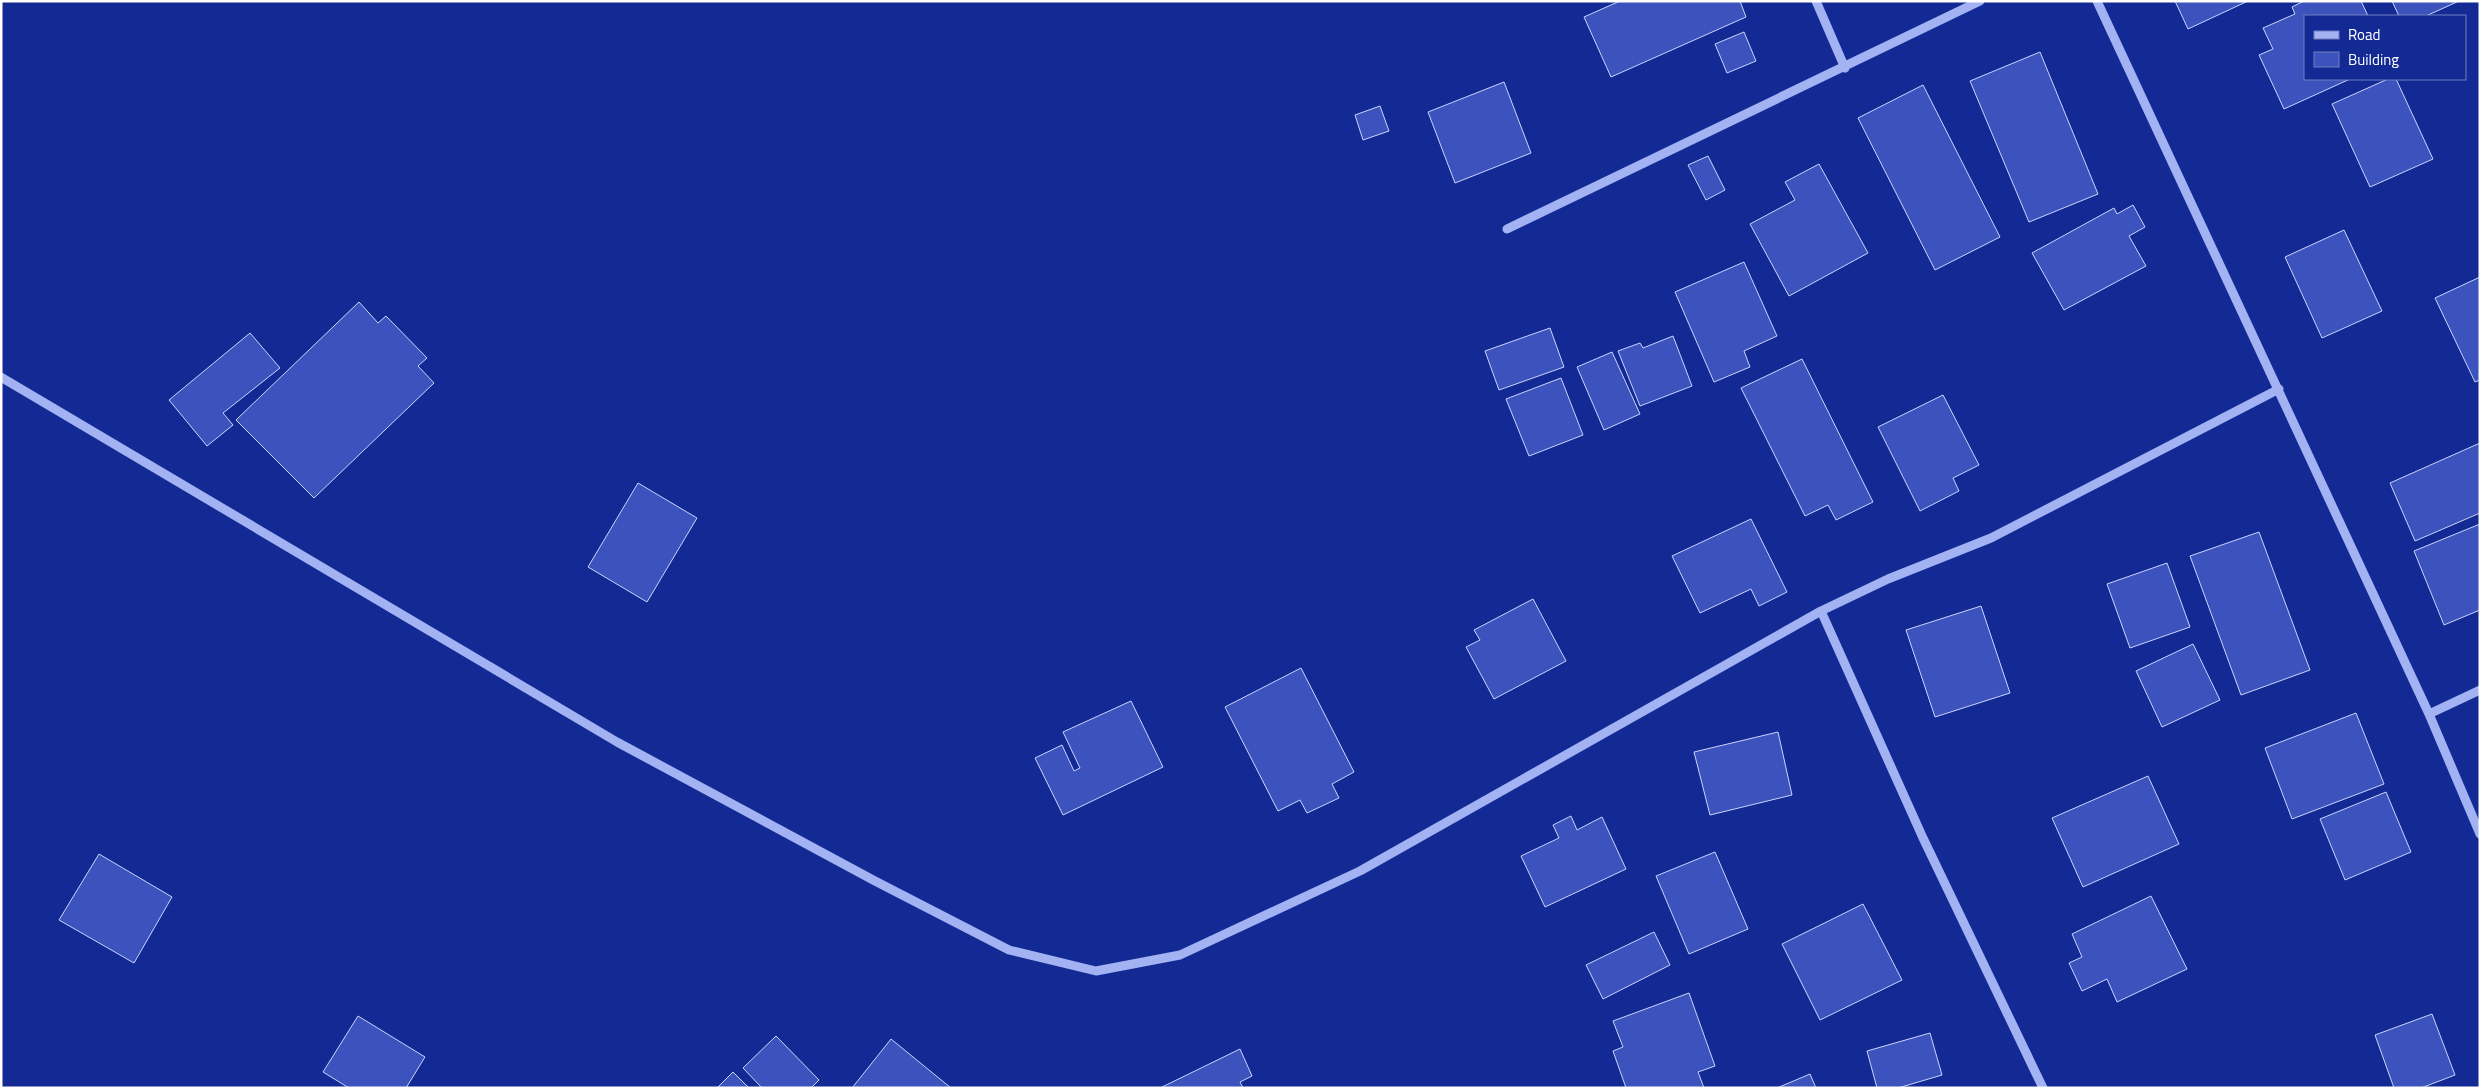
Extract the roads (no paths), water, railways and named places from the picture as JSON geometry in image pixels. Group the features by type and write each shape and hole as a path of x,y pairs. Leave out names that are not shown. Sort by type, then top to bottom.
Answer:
{"street":[{"path":"1816,1 1844,68"},
{"path":"1507,229 1980,1"},
{"path":"2097,1 2279,388 2429,714 2480,834"},
{"path":"1,377 617,742 875,881 1009,950 1096,971 1180,955 1360,871 1821,612 1888,579 1991,538 2279,388"},
{"path":"1821,612 1923,838 2042,1088"},
{"path":"2429,714 2480,690"}]}
